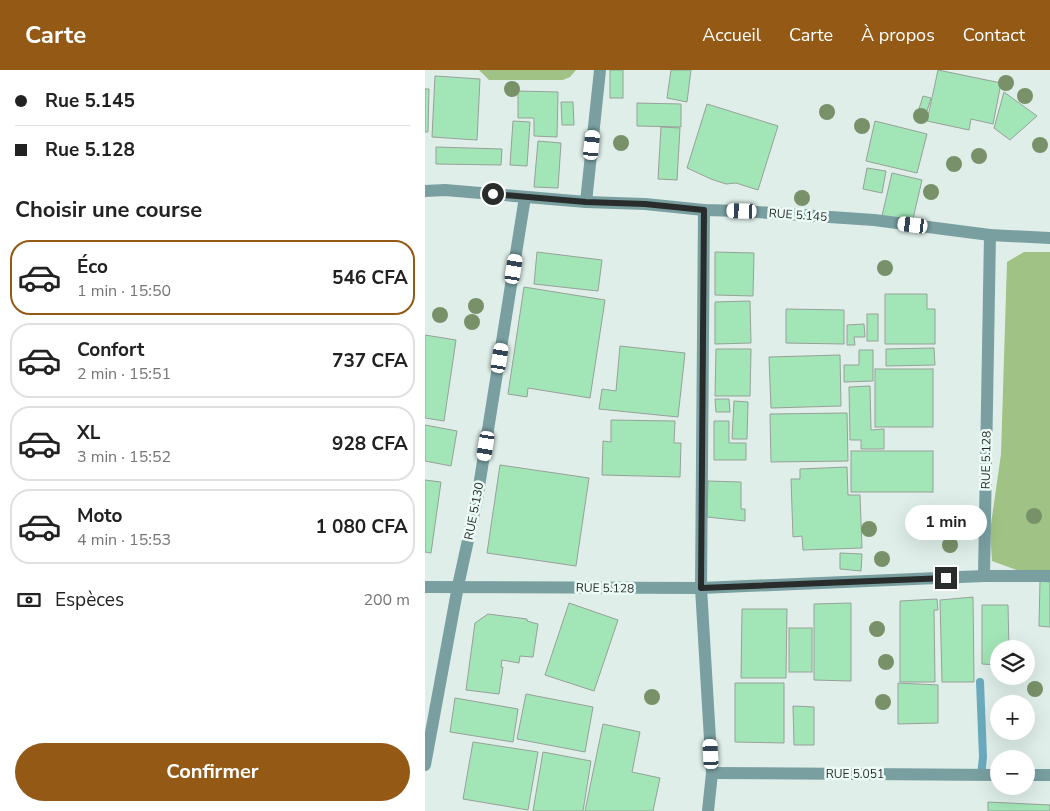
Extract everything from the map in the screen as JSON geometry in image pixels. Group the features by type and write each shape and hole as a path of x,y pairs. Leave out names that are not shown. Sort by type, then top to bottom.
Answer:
{"street":[{"path":"586,202 600,70"},
{"name":"RUE 5.145","path":"425,191 445,190 586,202 645,204 704,210 874,220 990,235 1050,238"},
{"name":"RUE 5.130","path":"425,765 458,586 479,490 525,197"},
{"path":"704,210 701,588 711,773 708,811"},
{"name":"RUE 5.128","path":"425,587 701,588 983,576 990,235"},
{"path":"983,576 1050,576"},
{"name":"RUE 5.051","path":"711,773 990,774"},
{"path":"1035,775 1050,775"}],"green space":[{"path":"479,70 576,70 570,77 563,80 489,80"},
{"path":"1024,252 1050,252 1050,571 1022,572 992,561 990,531 1001,454 1007,262"}],"building":[{"path":"610,70 623,70 623,98 610,98"},
{"path":"671,70 691,70 687,102 667,98"},
{"path":"938,70 1001,83 993,124 971,119 969,130 927,121"},
{"path":"435,76 480,79 477,140 432,137"},
{"path":"425,89 429,89 428,132 425,132"},
{"path":"518,91 558,92 557,137 534,136 534,118 518,118"},
{"path":"1004,92 1037,116 1010,140 994,128"},
{"path":"923,96 931,98 927,111 919,109"},
{"path":"561,102 573,102 574,125 562,125"},
{"path":"637,103 681,104 681,127 637,126"},
{"path":"707,104 778,126 758,190 736,183 726,184 687,168"},
{"path":"513,121 530,122 527,166 510,165"},
{"path":"875,121 927,134 917,173 866,161"},
{"path":"661,127 680,128 677,180 658,179"},
{"path":"538,141 561,143 558,188 534,187"},
{"path":"436,147 502,149 501,165 436,164"},
{"path":"867,168 886,171 882,193 863,189"},
{"path":"892,173 922,180 912,223 882,216"},
{"path":"537,252 602,260 598,291 534,284"},
{"path":"715,252 754,253 753,296 715,295"},
{"path":"524,287 605,300 590,398 528,388 527,397 508,394"},
{"path":"885,294 927,294 927,309 935,309 935,344 885,344"},
{"path":"750,301 751,343 715,344 715,302"},
{"path":"786,309 844,310 844,344 786,343"},
{"path":"867,314 878,314 878,341 867,341"},
{"path":"864,324 865,337 854,337 855,345 847,345 847,325"},
{"path":"425,335 456,340 444,421 425,418"},
{"path":"620,346 685,353 678,417 599,409 602,389 616,391"},
{"path":"934,348 935,365 886,366 886,349"},
{"path":"716,349 751,349 750,396 715,396"},
{"path":"859,350 873,350 873,381 844,382 844,365 859,365"},
{"path":"840,355 841,406 771,408 769,357"},
{"path":"875,369 933,369 933,427 875,427"},
{"path":"870,386 871,430 884,429 884,449 861,449 861,440 850,440 849,387"},
{"path":"715,399 729,399 730,412 716,412"},
{"path":"734,401 748,402 747,439 732,439"},
{"path":"847,413 848,461 771,462 770,414"},
{"path":"611,420 675,421 674,443 681,443 680,477 602,475 603,441 611,442"},
{"path":"714,421 729,421 729,443 746,443 746,460 714,460"},
{"path":"425,425 457,431 451,466 425,461"},
{"path":"851,451 933,451 933,492 851,492"},
{"path":"500,465 589,478 576,566 487,553"},
{"path":"847,467 848,495 860,495 862,548 803,550 802,536 793,537 791,479 800,479 800,469"},
{"path":"425,480 441,482 431,553 425,552"},
{"path":"708,481 741,482 741,509 745,509 745,521 707,517"},
{"path":"840,553 862,554 861,571 840,569"},
{"path":"1040,581 1050,582 1050,627 1039,626"},
{"path":"973,597 974,682 942,682 940,600"},
{"path":"937,599 938,610 934,610 935,682 900,682 900,601"},
{"path":"569,603 618,620 594,691 545,675"},
{"path":"851,603 851,681 814,680 814,604"},
{"path":"982,605 1008,605 1009,640 990,640 990,664 982,664"},
{"path":"742,609 787,609 786,678 741,678"},
{"path":"488,614 527,619 527,621 538,624 533,657 520,656 519,663 502,660 501,667 503,667 499,694 466,690 475,623"},
{"path":"789,628 812,628 812,672 789,672"},
{"path":"735,683 784,683 784,743 735,742"},
{"path":"898,683 938,685 938,723 898,724"},
{"path":"526,694 593,707 585,752 517,739"},
{"path":"455,698 518,709 513,742 450,732"},
{"path":"793,706 814,707 814,745 794,745"},
{"path":"603,724 640,732 632,772 660,778 653,811 585,811"},
{"path":"473,742 538,752 528,810 463,799"},
{"path":"543,752 591,761 583,811 533,811"},
{"path":"988,802 1050,805 1050,811 988,811"}],"waterway":[{"path":"980,682 983,757 981,776"}],"route":[{"path":"493,194 586,202 645,204 704,210 701,588 946,578"}]}
